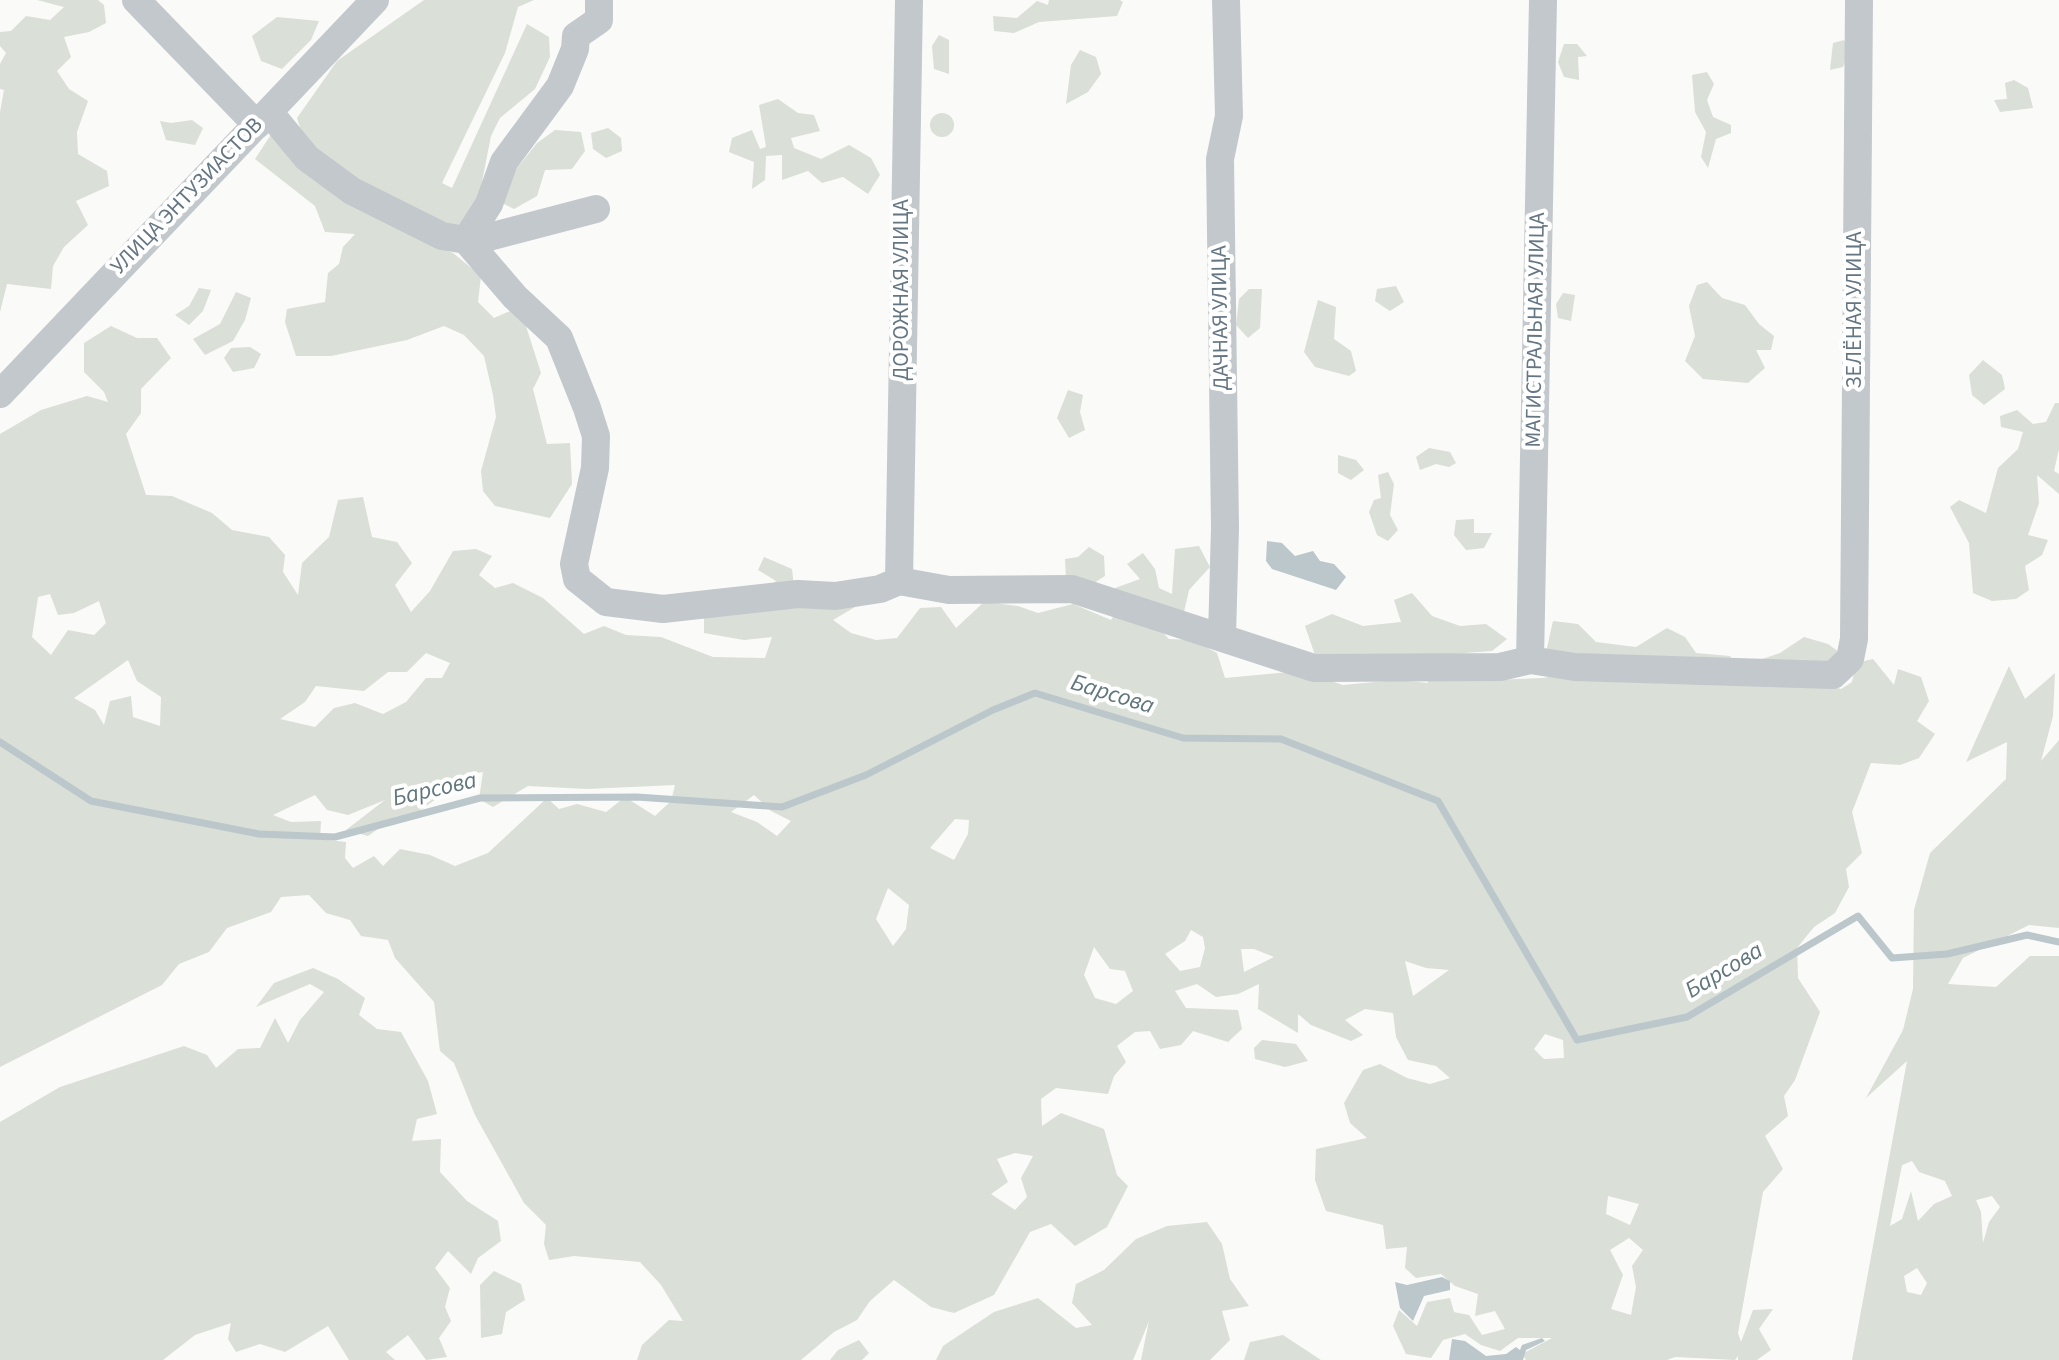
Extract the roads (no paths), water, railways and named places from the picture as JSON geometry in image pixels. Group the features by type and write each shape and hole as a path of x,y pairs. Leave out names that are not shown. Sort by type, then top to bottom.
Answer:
{"street":[{"path":"136,0 307,158 352,191 442,236 466,240 596,209"},
{"name":"УЛИЦА ЭНТУЗИАСТОВ","path":"0,394 375,0"},
{"path":"466,240 489,204 504,162 560,86 575,49 576,36 599,20 599,0"},
{"name":"ДОРОЖНАЯ УЛИЦА","path":"899,581 904,108 909,0"},
{"name":"ДАЧНАЯ УЛИЦА","path":"1222,636 1225,528 1220,159 1229,116 1226,0"},
{"name":"МАГИСТРАЛЬНАЯ УЛИЦА","path":"1530,660 1543,0"},
{"name":"ЗЕЛЁНАЯ УЛИЦА","path":"899,581 949,590 1072,589 1314,668 1500,667 1530,660 1575,667 1833,675 1850,659 1854,619 1859,0"},
{"path":"466,240 515,297 559,338 596,436 595,468 575,557 577,579 606,602 663,609 798,594 835,596 880,589 899,581"}],"waterway":[{"name":"Барсова","path":"0,742 91,801 259,834 335,837 480,798 637,797 782,807 866,775 993,710 1035,693 1183,738 1281,739 1438,801 1577,1040 1687,1017 1858,916 1892,958 1947,954 2027,935 2059,942"}]}
